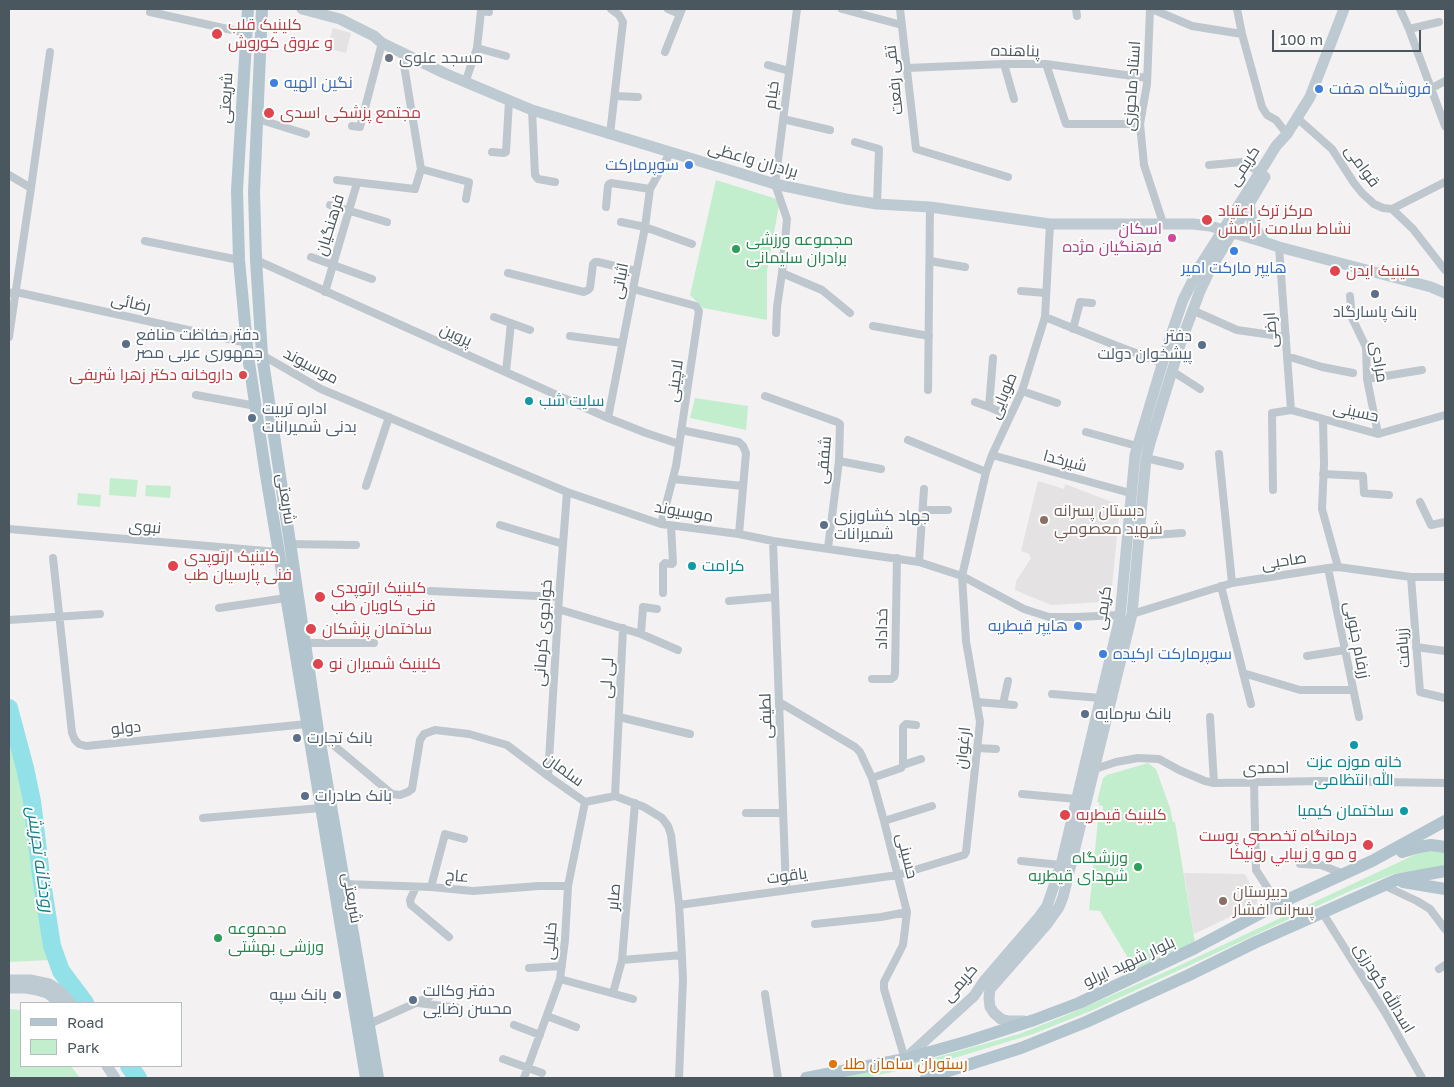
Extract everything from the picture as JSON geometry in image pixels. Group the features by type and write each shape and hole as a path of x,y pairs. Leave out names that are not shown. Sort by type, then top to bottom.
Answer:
{"main road":[{"name":"شریعتی","path":"248,9 237,190 239,260 248,356 286,598 344,884 378,1078"},
{"name":"شریعتی","path":"262,9 254,192 262,349 304,643 321,808 366,1078"},
{"name":"برادران واعظی","path":"302,9 340,19 402,53 532,110 775,184 877,204 930,207 1050,224 1193,224 1431,287"},
{"name":"کریمی","path":"1034,1020 1008,1021 1001,1019 990,1007 990,989 1059,908 1067,883 1095,769 1126,614 1139,536 1146,458 1172,371 1192,310 1227,232 1260,172 1310,97 1344,9"},
{"name":"کریمی","path":"905,1059 974,996 984,981 1039,917 1050,900 1061,865 1101,698 1126,614 1130,493 1136,446 1182,300 1200,266 1249,203 1277,158 1287,134"},
{"path":"1249,203 1252,222 1264,242"},
{"path":"1431,287 1445,288"},
{"path":"1431,287 1445,293"},
{"path":"247,343 262,349"},
{"path":"248,356 262,349"},
{"name":"بلوار شهید ایرلو","path":"806,1078 905,1059 969,1041 1079,1003 1195,948 1278,904 1372,861 1445,821"},
{"path":"1372,861 1390,858 1406,850 1419,847 1431,845 1445,847"},
{"path":"926,1078 1021,1048 1086,1022 1189,976 1256,942 1396,880 1445,871"},
{"path":"1396,880 1445,889"},
{"path":"9,980 30,980 49,984 59,990 70,1002"},
{"path":"9,988 26,988 47,993 59,1002"},
{"path":"108,1067 115,1078"},
{"path":"117,1067 125,1078"}],"street":[{"path":"610,134 623,22 619,15 611,9"},
{"path":"665,52 681,11 668,9"},
{"name":"خیام","path":"775,184 797,9"},
{"path":"842,9 902,25"},
{"name":"تقی رفعت","path":"900,9 916,149 1008,176"},
{"path":"1151,9 1192,26 1242,34"},
{"name":"استاد ماحوزی","path":"1151,9 1147,78 1140,124 1144,165 1162,223"},
{"path":"1237,9 1262,107 1287,134"},
{"path":"1400,9 1432,88 1445,126"},
{"path":"465,82 477,48 481,11 489,12"},
{"path":"150,12 246,33"},
{"path":"1409,29 1438,22"},
{"path":"352,126 360,127 382,43"},
{"path":"477,48 506,56"},
{"path":"9,337 12,292 31,188 50,52"},
{"path":"402,53 422,169 469,182 466,199"},
{"path":"1004,64 1014,99"},
{"path":"1046,64 1147,78"},
{"name":"پناهنده","path":"907,68 1046,64 1066,124 1140,124"},
{"path":"768,65 789,71"},
{"path":"1432,88 1445,81"},
{"path":"615,96 638,97"},
{"path":"492,152 506,152 509,101"},
{"path":"532,110 535,175 538,179 555,182"},
{"name":"قوامی","path":"1297,118 1332,149 1354,183 1374,204 1392,209 1412,229 1445,270"},
{"path":"258,119 306,134"},
{"path":"783,119 830,130"},
{"path":"855,142 879,149 877,204"},
{"name":"اثباتی","path":"608,418 645,227 650,189 670,153"},
{"path":"1210,165 1242,162 1260,172"},
{"name":"فرهنگیان","path":"325,292 357,183 415,189 422,169"},
{"path":"9,175 31,188"},
{"path":"337,180 357,183"},
{"path":"1392,209 1445,182"},
{"path":"606,207 609,184 650,189"},
{"path":"775,184 787,219 777,307 776,333"},
{"path":"330,205 387,222"},
{"path":"928,390 930,207"},
{"path":"621,222 645,227 692,244"},
{"name":"طوبایی","path":"962,576 986,472 1022,391 1045,316 1050,224"},
{"path":"145,240 239,260"},
{"name":"ارضی","path":"1279,247 1290,410"},
{"path":"311,257 372,280"},
{"name":"پروین","path":"256,260 608,418 679,444"},
{"path":"930,261 965,267"},
{"path":"508,273 584,292 590,288 593,264 595,262 636,271"},
{"path":"782,273 822,290 850,313"},
{"name":"لاچینی","path":"633,288 698,308 676,466 661,524"},
{"path":"1021,291 1046,293"},
{"name":"رضائی","path":"12,292 247,343"},
{"name":"مرادی","path":"1350,296 1352,318 1366,347 1367,379 1378,434"},
{"path":"1073,329 1080,302 1092,303"},
{"path":"1192,310 1237,330 1286,337"},
{"path":"1045,316 1073,329 1162,363"},
{"path":"494,317 530,330"},
{"path":"506,372 511,323"},
{"path":"873,326 928,336"},
{"path":"570,336 622,343"},
{"name":"موسیوند","path":"262,349 321,389 567,492 661,524 919,562 962,576 1024,609 1049,617 1126,614"},
{"path":"1287,356 1322,367 1353,373"},
{"path":"988,407 993,358"},
{"path":"1367,379 1422,370"},
{"path":"1172,371 1200,389"},
{"path":"1022,391 1057,403"},
{"path":"196,395 256,406"},
{"name":"شفقی","path":"765,396 840,424 839,461 828,548"},
{"path":"975,402 1010,416"},
{"path":"1273,490 1272,413 1290,410"},
{"name":"حسینی","path":"1290,410 1378,434 1445,415"},
{"path":"366,486 389,418"},
{"path":"1323,419 1322,509 1338,567"},
{"path":"681,430 739,442 743,446 746,453 739,534"},
{"path":"1086,432 1136,446"},
{"path":"908,440 986,472"},
{"path":"1218,454 1232,583"},
{"name":"شیرخدا","path":"992,455 1130,493"},
{"path":"1146,458 1180,466"},
{"path":"839,461 881,469"},
{"path":"1323,474 1363,476 1364,493 1389,495"},
{"path":"673,479 743,486"},
{"path":"919,562 924,489"},
{"name":"خواجوی کرمانی","path":"548,776 567,492"},
{"path":"1420,502 1431,525 1445,522"},
{"path":"923,510 948,510"},
{"path":"500,524 563,544"},
{"path":"663,593 663,565 665,563 673,563 671,526"},
{"name":"نبوی","path":"9,529 278,552"},
{"path":"1139,536 1182,533"},
{"name":"لطیفی","path":"773,541 786,890"},
{"path":"289,544 356,545"},
{"name":"دولو","path":"53,558 72,733 79,744 86,746 312,728"},
{"name":"خداداد","path":"872,679 891,679 895,673 897,558"},
{"name":"صاحبی","path":"1126,614 1232,583 1328,568 1338,567 1411,577 1445,578"},
{"name":"زرفام جنوبی","path":"1328,568 1359,717"},
{"name":"ارغوان","path":"898,875 966,852 980,722 966,641 962,576"},
{"name":"زربافت","path":"1411,577 1420,692 1445,698"},
{"path":"1221,586 1251,704"},
{"path":"430,591 559,597"},
{"path":"729,602 775,597"},
{"path":"219,608 286,598"},
{"path":"641,634 643,607 657,609"},
{"path":"558,609 641,634 678,650"},
{"path":"9,620 100,614"},
{"name":"لی لی","path":"615,796 623,628"},
{"path":"304,643 374,643"},
{"path":"1416,647 1445,650"},
{"path":"1307,656 1345,650"},
{"path":"1243,673 1300,690 1353,690"},
{"path":"1003,704 1008,681"},
{"path":"1052,694 1101,698"},
{"name":"حسینی","path":"779,702 855,747 860,752 872,778 907,912 903,944 884,982 884,989 905,1059"},
{"path":"976,702 1014,705"},
{"path":"618,716 690,734"},
{"path":"1210,716 1214,783"},
{"path":"903,765 903,727 906,724 916,725"},
{"name":"سلمان","path":"312,728 392,794 400,796 412,789 420,740 424,734 435,730 469,734 507,745 585,802 615,796"},
{"path":"977,748 996,749"},
{"name":"احمدی","path":"1095,769 1131,759 1159,758 1179,770 1214,783 1320,781 1445,783"},
{"path":"872,778 899,770 903,765 921,759"},
{"path":"1254,782 1256,870 1278,904"},
{"path":"1022,794 1076,799"},
{"path":"615,796 656,813 668,826 671,835 679,905 683,979 679,1078"},
{"name":"خلیلی","path":"524,1078 560,979 565,940 568,886 585,802"},
{"name":"صابر","path":"613,993 622,960 635,803"},
{"path":"884,821 932,806"},
{"path":"203,818 321,808"},
{"path":"746,813 783,813"},
{"path":"431,888 445,834 464,840"},
{"path":"1021,861 1061,865"},
{"path":"1300,864 1321,866 1344,874"},
{"name":"یاقوت","path":"679,905 898,875"},
{"name":"عاج","path":"344,884 473,891 539,886 568,886"},
{"path":"1383,886 1417,901 1430,910 1445,929"},
{"path":"416,887 410,900 411,905 449,937"},
{"path":"815,924 881,917 907,912"},
{"name":"اسدالله گودرزی","path":"1322,912 1422,1078"},
{"path":"622,960 682,955"},
{"path":"530,968 562,966"},
{"path":"560,979 633,999"},
{"path":"765,994 778,1078"},
{"path":"369,1024 429,997"},
{"path":"418,1003 459,1008"},
{"path":"547,1016 576,1028"},
{"path":"514,1025 540,1035"},
{"path":"503,1059 542,1073"}],"shaded area":[{"path":"333,28 351,33 346,53 327,48"},
{"path":"1038,481 1064,489 1065,484 1120,505 1111,596 1103,602 1051,605 1015,590 1016,581 1031,558 1029,554 1021,551"},
{"name":"دبیرستان پسرانه افشار","path":"1184,873 1245,874 1257,898 1257,904 1194,934"}],"green space":[{"name":"مجموعه ورزشی برادران سلیمانی","path":"716,180 780,200 767,271 767,320 703,308 690,295"},
{"path":"695,398 748,406 746,430 690,418"},
{"path":"110,478 138,480 136,497 109,495"},
{"path":"146,485 171,486 170,498 145,496"},
{"path":"78,493 101,495 100,507 77,505"},
{"path":"9,741 21,776 33,847 36,901 49,960 9,962"},
{"name":"ورزشگاه شهدای قیطریه","path":"1148,763 1156,769 1173,822 1175,822 1195,942 1137,973 1100,911 1089,910 1098,820 1102,820 1103,806 1097,802 1103,778 1107,775"},
{"path":"1429,848 1445,849 1445,864 1420,871 1393,874 1350,891 1093,1010 1033,1034 948,1060 865,1078 830,1078 934,1058 1019,1034 1174,968"},
{"path":"9,1009 20,1010 20,1067 72,1067 80,1078 9,1078"}],"waterway":[{"name":"رودخانه تجریش","path":"9,708 32,801 52,946 61,971 84,1002"},
{"name":"رودخانه تجریش","path":"130,1067 138,1078"}],"place":[{"name":"کلینیک قلب و عروق کوروش","path":"217,34"},
{"name":"مسجد علوی","path":"389,58"},
{"name":"نگین الهیه","path":"274,83"},
{"name":"فروشگاه هفت","path":"1319,89"},
{"name":"مجتمع پزشکی اسدی","path":"269,113"},
{"name":"سوپرمارکت","path":"689,165"},
{"name":"مرکز ترک اعتیاد نشاط سلامت آرامش","path":"1207,220"},
{"name":"اسکان فرهنگیان مژده","path":"1172,238"},
{"name":"مجموعه ورزشی برادران سلیمانی","path":"736,249"},
{"name":"هایپر مارکت امیر","path":"1234,251"},
{"name":"کلینیک ایدن","path":"1335,271"},
{"name":"بانک پاسارگاد","path":"1375,294"},
{"name":"دفتر حفاظت منافع جمهوری عربی مصر","path":"126,344"},
{"name":"دفتر پیشخوان دولت","path":"1202,345"},
{"name":"داروخانه دکتر زهرا شریفی","path":"243,375"},
{"name":"سایت شب","path":"529,401"},
{"name":"اداره تربیت بدنی شمیرانات","path":"252,418"},
{"name":"دبستان پسرانه شهيد معصومي","path":"1044,520"},
{"name":"جهاد کشاورزی شمیرانات","path":"824,525"},
{"name":"کلینیک ارتوپدی فنی پارسیان طب","path":"173,566"},
{"name":"کرامت","path":"692,566"},
{"name":"کلینیک ارتوپدی فنی کاویان طب","path":"320,597"},
{"name":"هایپر قیطریه","path":"1078,626"},
{"name":"ساختمان پزشکان","path":"311,629"},
{"name":"سوپرمارکت ارکیده","path":"1103,654"},
{"name":"کلینیک شمیران نو","path":"318,664"},
{"name":"بانک سرمایه","path":"1085,714"},
{"name":"بانک تجارت","path":"297,738"},
{"name":"خانه موزه عزت الله انتظامی","path":"1354,745"},
{"name":"بانک صادرات","path":"305,796"},
{"name":"ساختمان کیمیا","path":"1404,811"},
{"name":"کلینیک قیطریه","path":"1065,815"},
{"name":"درمانگاه تخصصي پوست و مو و زيبايي رونيكا","path":"1368,845"},
{"name":"ورزشگاه شهدای قیطریه","path":"1138,867"},
{"name":"دبیرستان پسرانه افشار","path":"1223,901"},
{"name":"مجموعه ورزشی بهشتی","path":"218,938"},
{"name":"بانک سپه","path":"337,995"},
{"name":"دفتر وکالت محسن رضایی","path":"413,1000"},
{"name":"رستوران سامان طلا","path":"833,1064"}]}
